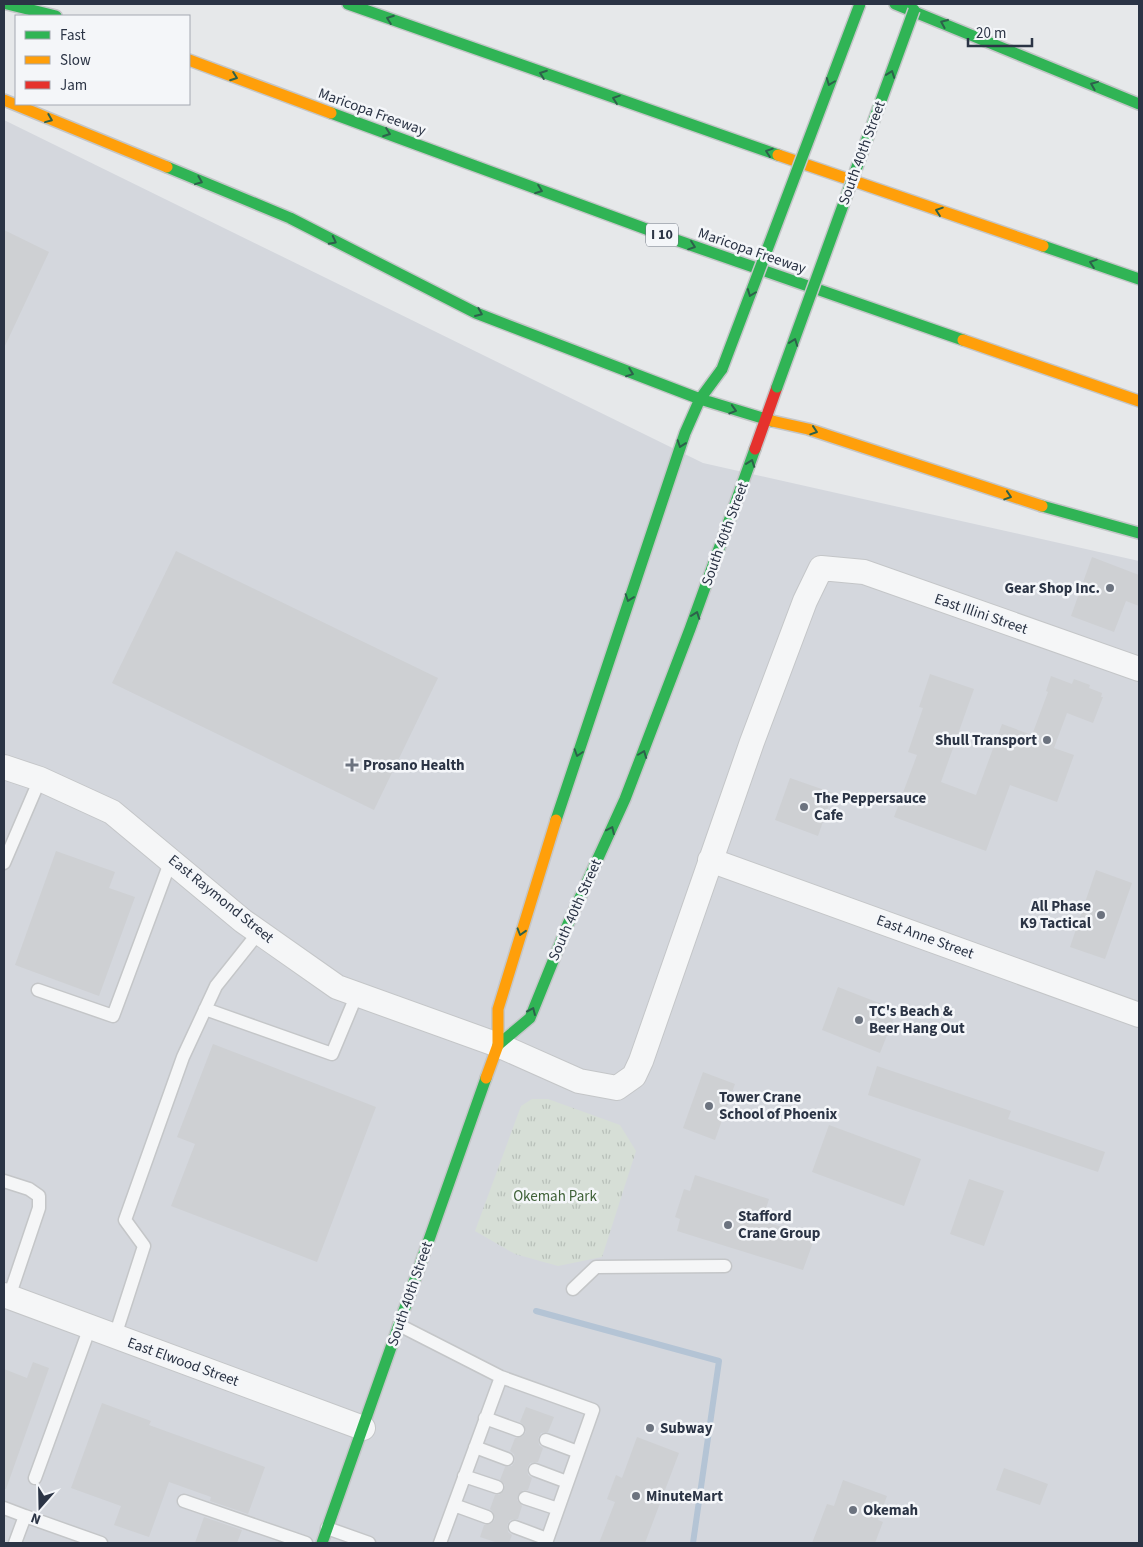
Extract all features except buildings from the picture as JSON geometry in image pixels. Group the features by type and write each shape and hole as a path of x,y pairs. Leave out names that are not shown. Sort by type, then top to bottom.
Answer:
{"main road":[{"path":"7,4 52,15"},
{"path":"37,4 67,15"},
{"path":"348,4 589,90 1139,279"},
{"name":"South 40th Street","path":"322,1543 498,1045 498,1009 528,906 622,617 685,433 700,399 722,368 860,4"},
{"path":"895,4 915,7 1139,104"},
{"name":"South 40th Street","path":"498,1045 530,1018 568,924 625,799 694,620 915,7"},
{"name":"Maricopa Freeway","path":"190,60 676,240 1139,402"},
{"path":"16,105 290,218 476,313 700,399 766,420 808,429 1050,509 1139,533"}],"street":[{"name":"East Illini Street","path":"710,860 805,600 821,568 864,572 1139,669"},
{"name":"East Raymond Street","path":"4,767 40,779 112,812 243,921 337,987 498,1045"},
{"path":"498,1045 579,1081 617,1088 634,1076 710,860"},
{"name":"East Anne Street","path":"710,860 1139,1015"},
{"name":"East Elwood Street","path":"6,1296 363,1428"}],"lane":[{"path":"4,863 40,779"},
{"path":"38,990 113,1016 171,860"},
{"path":"115,1336 144,1246 125,1220 182,1057 216,986 259,932"},
{"path":"205,1009 332,1054 357,994"},
{"path":"4,1181 29,1189 39,1196 39,1208 6,1296"},
{"path":"574,1288 596,1267 725,1266"},
{"path":"399,1325 501,1377 592,1410 546,1541 515,1527"},
{"path":"35,1478 90,1327"},
{"path":"440,1543 501,1377"},
{"path":"485,1418 518,1430"},
{"path":"546,1440 578,1452"},
{"path":"475,1447 507,1459"},
{"path":"535,1470 567,1482"},
{"path":"464,1476 497,1487"},
{"path":"525,1498 558,1509"},
{"path":"184,1501 306,1543"},
{"path":"454,1505 487,1517"},
{"path":"4,1508 101,1543"},
{"path":"15,1543 25,1516"},
{"path":"327,1528 370,1543"}],"shaded area":[{"path":"4,120 703,463 1139,561 1139,1543 4,1543"}],"green space":[{"name":"Okemah Park","path":"532,1099 548,1099 620,1125 636,1151 602,1257 558,1266 515,1254 475,1231 521,1106"}],"waterway":[{"path":"536,1311 719,1361 693,1543"}],"traffic: fast":[{"path":"7,4 52,15"},
{"path":"348,4 778,155"},
{"path":"722,369 860,4"},
{"path":"895,4 1139,104"},
{"path":"777,387 914,10"},
{"path":"331,113 676,240 963,340"},
{"path":"167,167 290,218 476,313 700,399 772,421"},
{"path":"1043,246 1139,279"},
{"path":"556,820 685,433 700,399 722,369"},
{"path":"498,1045 530,1018 568,924 625,799 690,629 755,449"},
{"path":"1042,506 1139,533"},
{"path":"322,1543 486,1078"}],"traffic: slow":[{"path":"190,60 331,113"},
{"path":"4,100 15,105"},
{"path":"16,105 167,167"},
{"path":"778,155 1043,246"},
{"path":"963,340 1139,401"},
{"path":"772,421 808,429 1042,506"},
{"path":"486,1078 498,1045 498,1009 556,820"}],"traffic: jam":[{"path":"755,449 777,387"}],"place":[{"name":"Gear Shop Inc.","path":"1110,588"},
{"name":"Shull Transport","path":"1047,740"},
{"name":"Prosano Health","path":"352,765"},
{"name":"The Peppersauce Cafe","path":"804,807"},
{"name":"All Phase K9 Tactical","path":"1101,915"},
{"name":"TC's Beach & Beer Hang Out","path":"859,1020"},
{"name":"Tower Crane School of Phoenix","path":"709,1106"},
{"name":"Stafford Crane Group","path":"728,1225"},
{"name":"Subway","path":"650,1428"},
{"name":"MinuteMart","path":"636,1496"},
{"name":"Okemah","path":"853,1510"}]}
